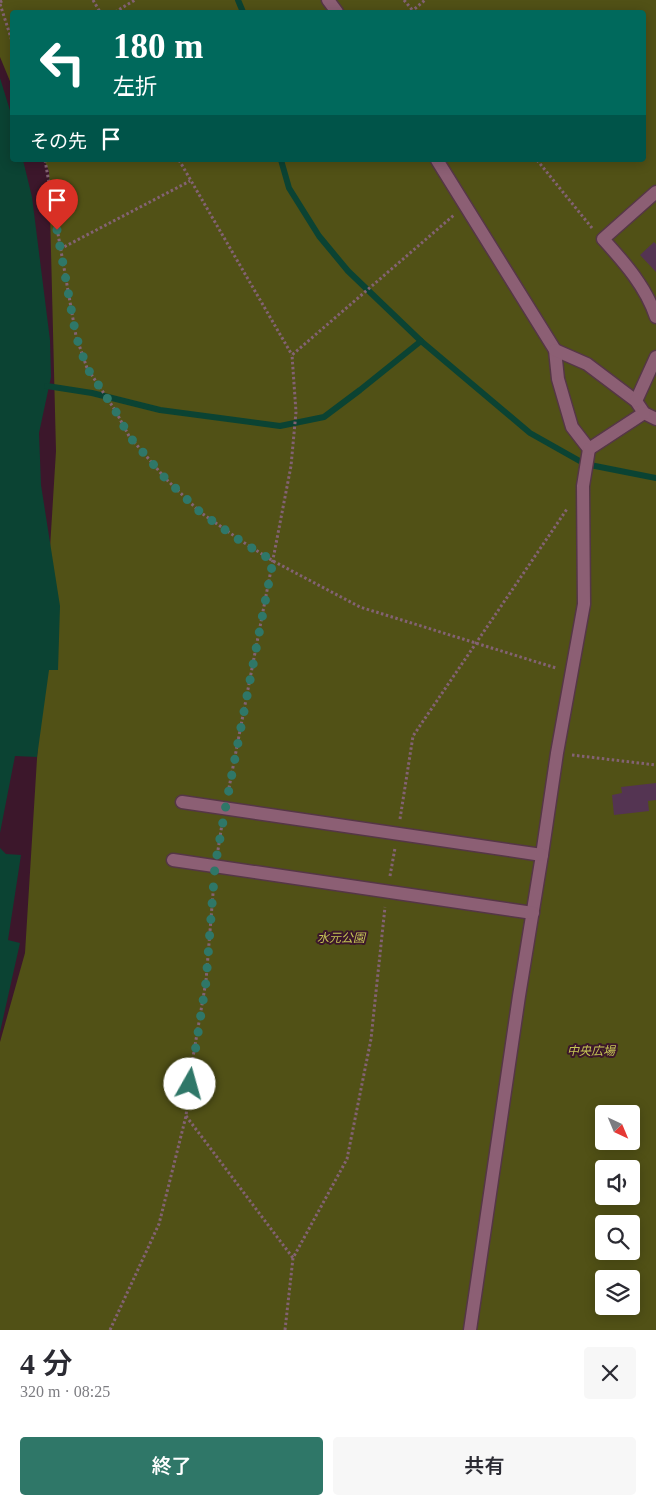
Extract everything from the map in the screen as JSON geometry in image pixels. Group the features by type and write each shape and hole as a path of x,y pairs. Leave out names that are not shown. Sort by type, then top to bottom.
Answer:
{"street":[{"path":"438,162 555,350 558,379 572,427 589,452"},
{"path":"656,192 604,239 634,276 650,300 656,318"},
{"path":"555,350 587,364 636,401 644,413 656,419"},
{"path":"636,401 656,357"},
{"path":"470,1330 517,1005 557,753 584,604 584,475 589,452 644,413"},
{"path":"182,802 542,856"},
{"path":"173,860 533,913"}],"path":[{"path":"4,0 0,3 10,35"},
{"path":"118,10 135,0"},
{"path":"415,10 425,0"},
{"path":"45,162 76,336 87,368 115,410 129,436 165,478 200,512 242,542 273,561 360,607 571,672"},
{"path":"110,1330 159,1224 186,1116 191,1069 206,982 215,866 291,466 296,412 292,355 180,162"},
{"path":"539,162 604,239"},
{"path":"60,249 190,181"},
{"path":"292,355 466,205"},
{"path":"557,753 656,765"},
{"path":"186,1116 293,1258"}],"green space":[{"name":"水元公園","path":"0,0 656,0 656,1330 0,1330 0,1042 25,953 56,451 49,171 45,162 646,162 646,10 10,10 10,81 0,57"}],"shaded area":[{"path":"0,78 10,110 10,162 23,162 32,197 50,340 51,377 39,433 41,485 60,606 58,670 49,670 37,757 15,756 0,833"},
{"path":"0,848 6,854 21,855 8,940 20,943 0,1032"}],"building":[{"path":"654,242 656,244 656,272 640,255"},
{"path":"656,783 656,800 648,801 649,811 614,815 612,795 622,793 621,787"}],"waterway":[{"path":"238,0 242,10"},
{"path":"282,162 289,188 319,236 348,271 421,341 530,433 585,464 656,478"},
{"path":"47,386 92,393 160,410 280,426 324,417 421,341"}],"route":[{"path":"57,230 76,336 87,368 115,410 129,436 165,478 200,512 242,542 273,561 215,866 206,982 190,1084"}],"park label":[{"name":"中央広場","path":"591,1051"}]}
